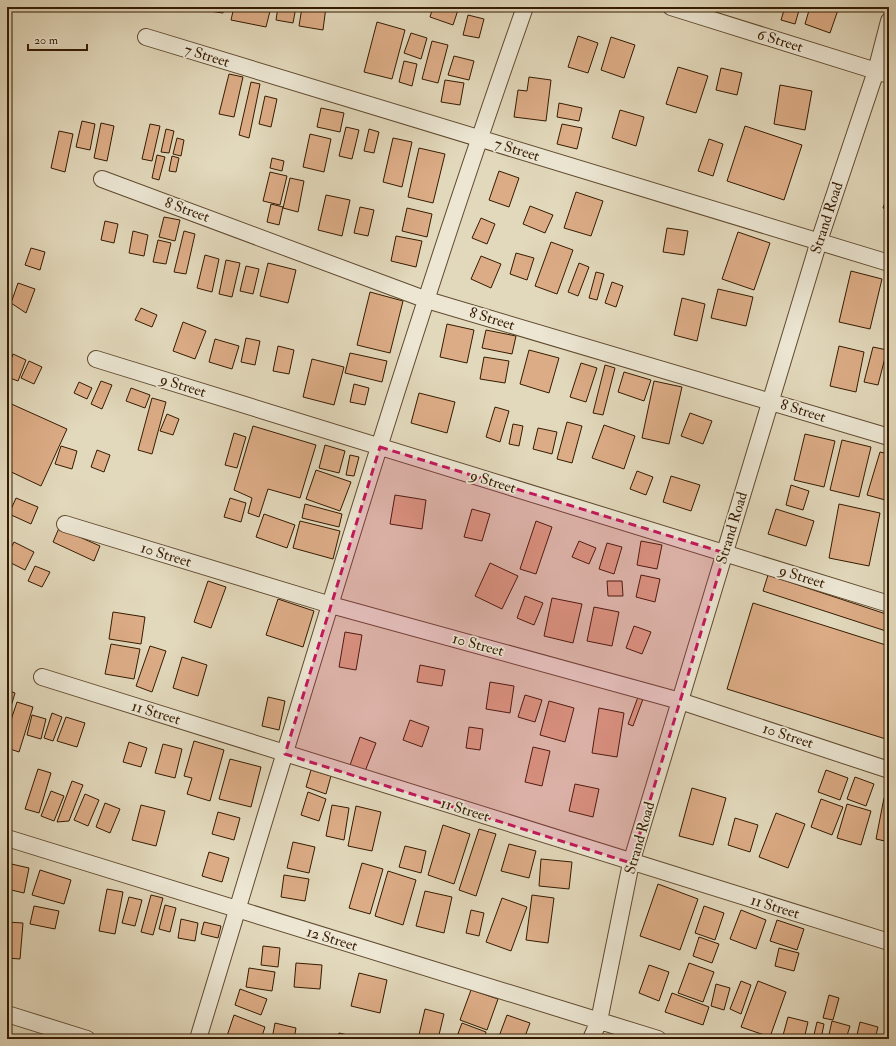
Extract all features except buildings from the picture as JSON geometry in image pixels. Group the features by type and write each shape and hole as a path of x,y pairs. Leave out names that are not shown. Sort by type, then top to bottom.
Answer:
{"street":[{"path":"198,1039 380,447 479,138 525,7"},
{"name":"6 Street","path":"670,7 882,73"},
{"name":"Strand Road","path":"591,1039 599,1021 631,862 819,241 882,73 889,21"},
{"name":"7 Street","path":"146,37 889,263"},
{"name":"8 Street","path":"102,179 427,300 889,437"},
{"name":"9 Street","path":"96,359 889,604"},
{"name":"10 Street","path":"65,524 331,605 680,701 889,770"},
{"name":"11 Street","path":"42,677 889,942"},
{"name":"12 Street","path":"7,838 658,1039"},
{"path":"7,1014 87,1039"}],"highlighted area":[{"path":"380,447 725,553 631,863 285,754"}]}
